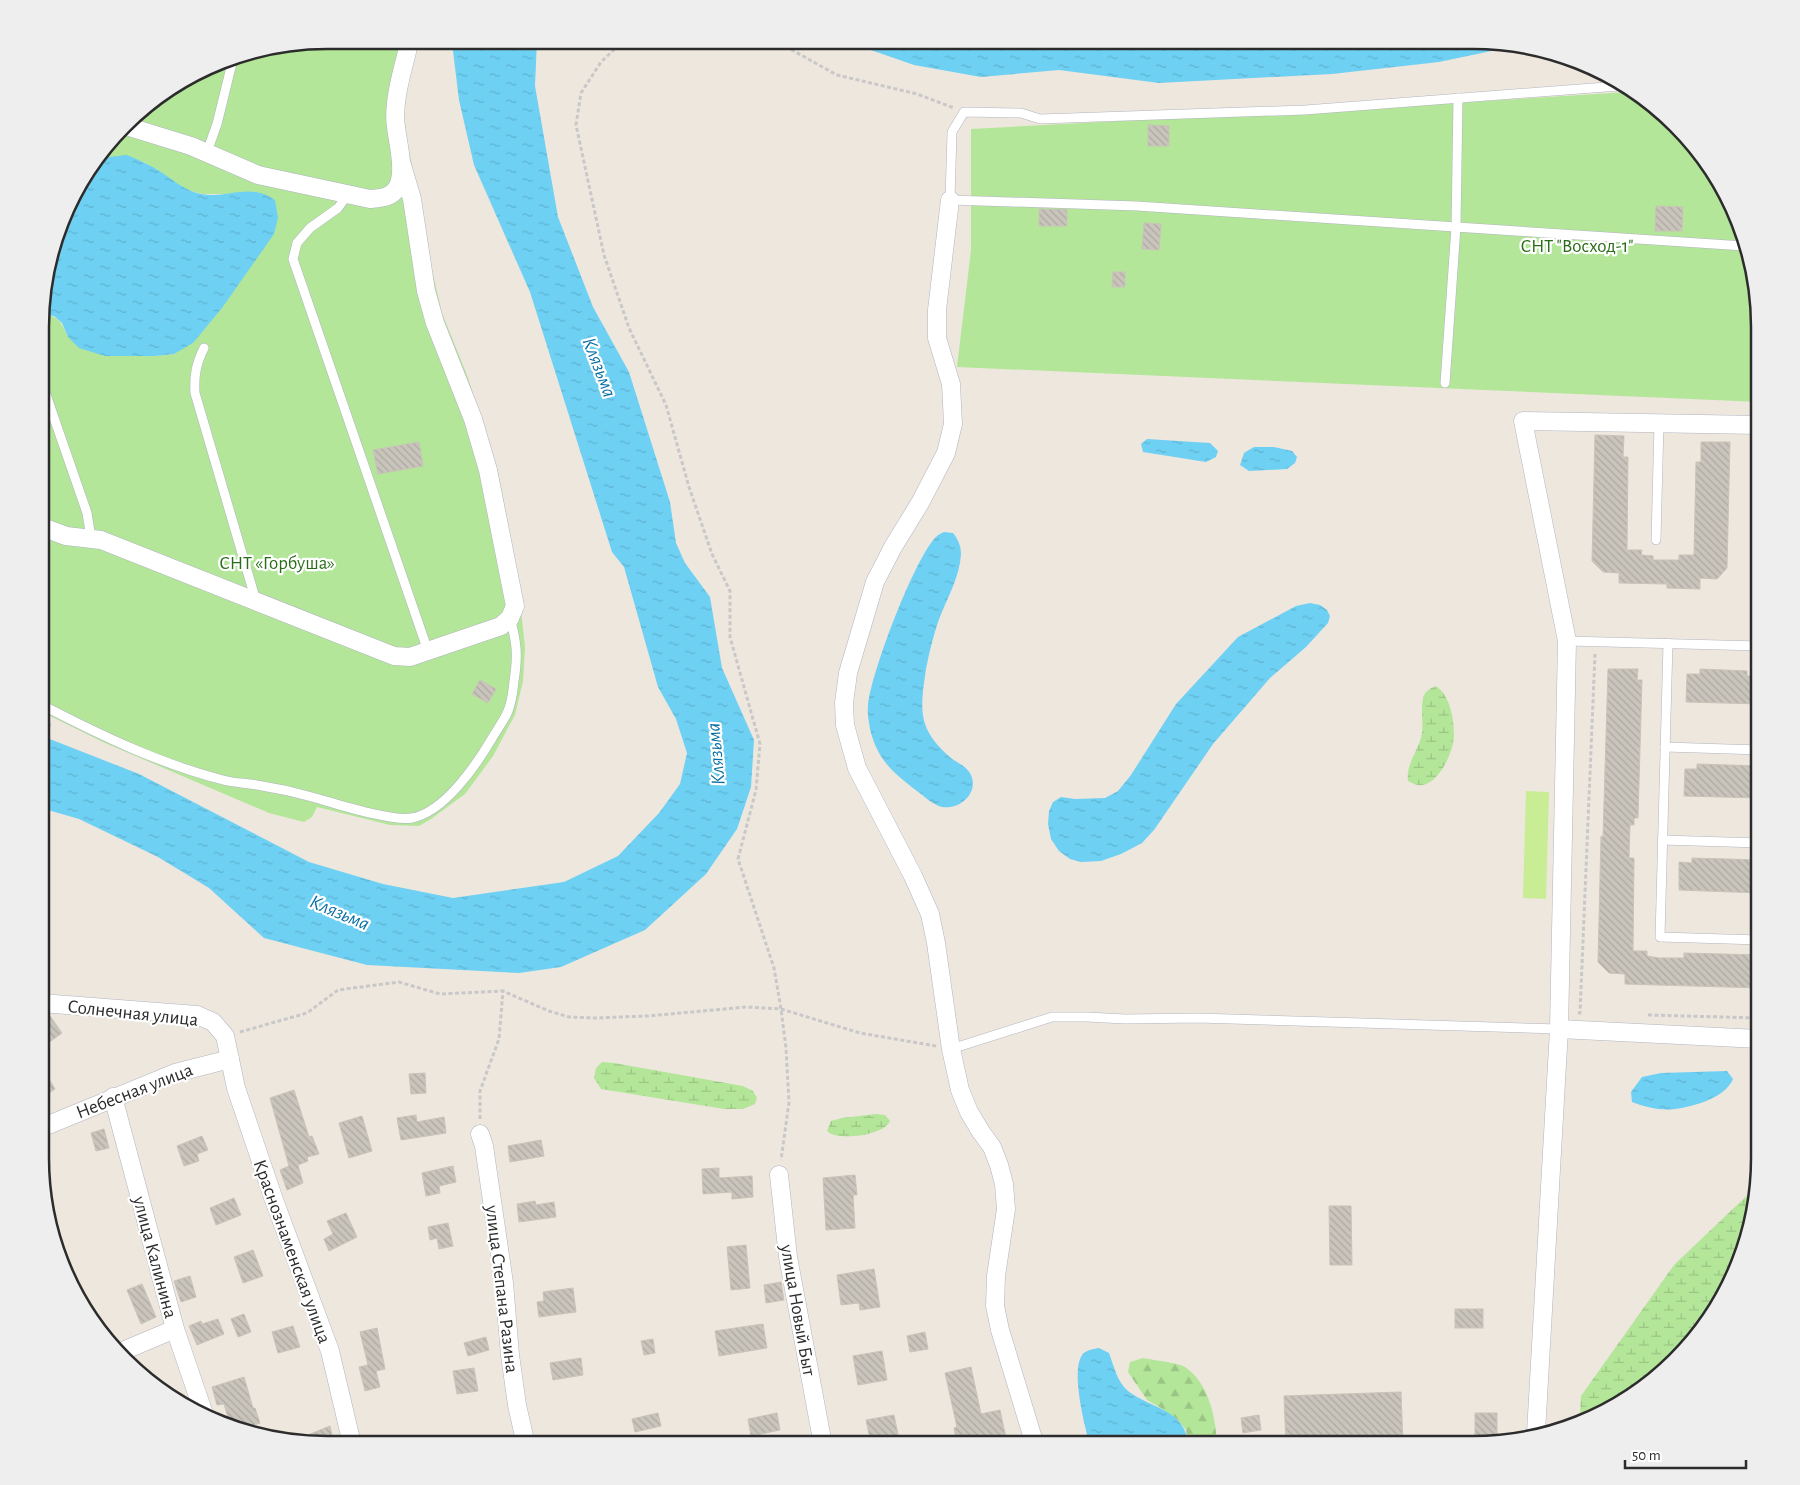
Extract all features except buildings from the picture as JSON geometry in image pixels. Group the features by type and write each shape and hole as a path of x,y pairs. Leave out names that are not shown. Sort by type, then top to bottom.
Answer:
{"street":[{"path":"49,530 66,536 101,540 394,656 410,657 501,626 510,618 515,606 488,470 473,419 435,323 429,299 412,199 402,165 396,124 399,89 408,49"},
{"path":"132,128 191,146 258,175 370,199 388,197 398,188 402,165"},
{"path":"950,200 937,310 937,338 951,384 953,424 946,453 875,582 848,672 844,703 844,725 857,768 913,876 930,914 951,1049 960,1090 977,1126 992,1147 1004,1184 1006,1209 996,1276 996,1306 1000,1330 1032,1436"},
{"path":"1536,1429 1560,1021 1568,641 1523,420 1751,426"},
{"name":"Солнечная улица","path":"49,1004 197,1016 213,1022 225,1036 230,1058"},
{"path":"1560,1021 1751,1038"},
{"name":"Небесная улица","path":"49,1125 175,1073 230,1058"},
{"name":"Краснознаменская улица","path":"230,1058 236,1088 274,1200 330,1352 350,1436"},
{"name":"улица Калинина","path":"113,1098 175,1329 199,1405"},
{"name":"улица Степана Разина","path":"480,1134 484,1146 504,1283 510,1355 524,1436"},
{"name":"улица Новый Быт","path":"779,1176 788,1258 820,1436"},
{"path":"125,1350 175,1329"}],"lane":[{"path":"206,152 217,124 232,65"},
{"path":"1613,86 1305,110 1040,119 1021,112 964,112 952,132 950,200 1137,206 1740,246"},
{"path":"1445,382 1456,227 1458,98"},
{"path":"348,194 338,208 310,228 297,243 293,259 428,651"},
{"path":"204,348 198,359 194,374 195,393 256,601"},
{"path":"49,404 87,513 91,538"},
{"path":"1656,540 1659,423"},
{"path":"49,709 96,733 156,758 224,780 302,794 367,812 401,819 411,819 420,816 444,801 476,766 508,711 513,693 518,656 516,638 510,618"},
{"path":"1568,641 1751,646"},
{"path":"1668,643 1660,937 1751,940"},
{"path":"1665,747 1751,750"},
{"path":"1662,840 1751,843"},
{"path":"951,1049 1052,1017 1560,1021"}],"path":[{"path":"615,49 601,62 581,93 576,125 604,255 629,328 666,405 688,487 712,554 730,591 730,637 760,744 756,790 738,859 774,968 781,1009 786,1048 789,1102 779,1176"},
{"path":"790,49 837,75 917,94 964,112"},
{"path":"1580,1013 1596,641"},
{"path":"225,1036 307,1013 338,990 399,982 440,994 503,991 549,1011 569,1017 648,1016 746,1007 781,1009 860,1032 951,1049"},
{"path":"480,1134 480,1091 499,1039 503,991"},
{"path":"1560,1021 1580,1013 1590,1013"},
{"path":"1640,1015 1751,1018"}],"green space":[{"name":"СНТ «Горбуша»","path":"308,49 416,49 404,114 407,140 442,313 467,375 498,471 516,566 525,647 523,681 515,715 493,756 465,794 419,826 390,825 317,807 312,817 304,822 269,813 105,743 49,715 49,316 60,323 68,337 104,356 175,354 223,194 202,194 184,189 144,162 109,157 105,159 130,130 157,106 187,86 237,63 272,54"},
{"name":"СНТ \"Восход-1\"","path":"1622,92 1643,106 1670,130 1694,157 1704,172 1723,204 1737,237 1746,272 1751,308 1751,402 957,367 971,250 971,129"},
{"path":"1436,686 1445,695 1450,708 1454,735 1452,748 1446,763 1437,776 1424,785 1419,785 1408,781 1408,770 1421,736 1422,704 1425,694"},
{"path":"1526,791 1549,792 1546,899 1523,898"},
{"path":"602,1062 743,1086 753,1091 757,1098 755,1104 743,1109 724,1109 601,1089 594,1078 596,1068"},
{"path":"876,1114 885,1115 890,1121 886,1126 871,1133 840,1136 827,1131 831,1121"},
{"path":"1749,1193 1737,1248 1714,1298 1694,1328 1670,1355 1643,1379 1612,1399 1581,1415 1581,1396 1674,1265"},
{"path":"1143,1358 1185,1367 1200,1382 1210,1402 1216,1436 1187,1436 1186,1430 1178,1420 1147,1400 1128,1372 1130,1362"}],"water":[{"name":"Клязьма","path":"453,49 537,49 535,86 558,217 593,307 629,372 670,502 676,543 685,563 710,597 722,668 754,740 751,787 737,829 706,874 645,930 561,967 519,973 367,965 264,938 209,888 158,857 79,819 49,810 49,739 139,774 309,862 383,884 453,898 564,882 618,856 659,813 680,784 687,753 676,719 658,687 624,567 612,552 530,292 474,165 459,100"},
{"path":"868,49 1498,50 1439,62 1332,74 1159,83 1059,70 981,77 914,65"},
{"path":"127,155 153,167 195,193 221,195 256,192 275,200 278,218 274,234 222,308 193,343 174,354 105,356 79,348 68,337 62,323 54,316 49,315 54,272 63,237 86,187 105,159"},
{"path":"1147,439 1210,443 1218,451 1216,457 1206,462 1143,452 1141,444"},
{"path":"1254,447 1274,447 1292,451 1297,457 1295,463 1287,469 1249,471 1240,465 1244,453"},
{"path":"944,532 953,533 958,540 961,551 960,563 931,645 926,669 922,708 927,728 932,738 951,758 967,769 973,782 970,794 966,799 955,806 949,807 942,807 932,802 901,778 887,764 873,740 868,712 870,692 876,670 906,590 928,547 937,536"},
{"path":"1310,603 1320,605 1327,610 1330,616 1328,623 1306,647 1270,678 1213,744 1154,830 1142,843 1121,854 1101,861 1081,862 1070,859 1059,851 1051,839 1048,824 1049,811 1053,802 1061,797 1075,799 1105,798 1118,791 1131,775 1176,704 1238,637 1296,606"},
{"path":"1727,1071 1733,1079 1729,1086 1716,1096 1700,1103 1683,1108 1664,1109 1632,1102 1631,1092 1642,1077 1661,1073"},
{"path":"1099,1348 1109,1353 1118,1378 1124,1387 1137,1397 1174,1417 1181,1424 1186,1436 1088,1436 1080,1397 1078,1370 1084,1353"}]}
